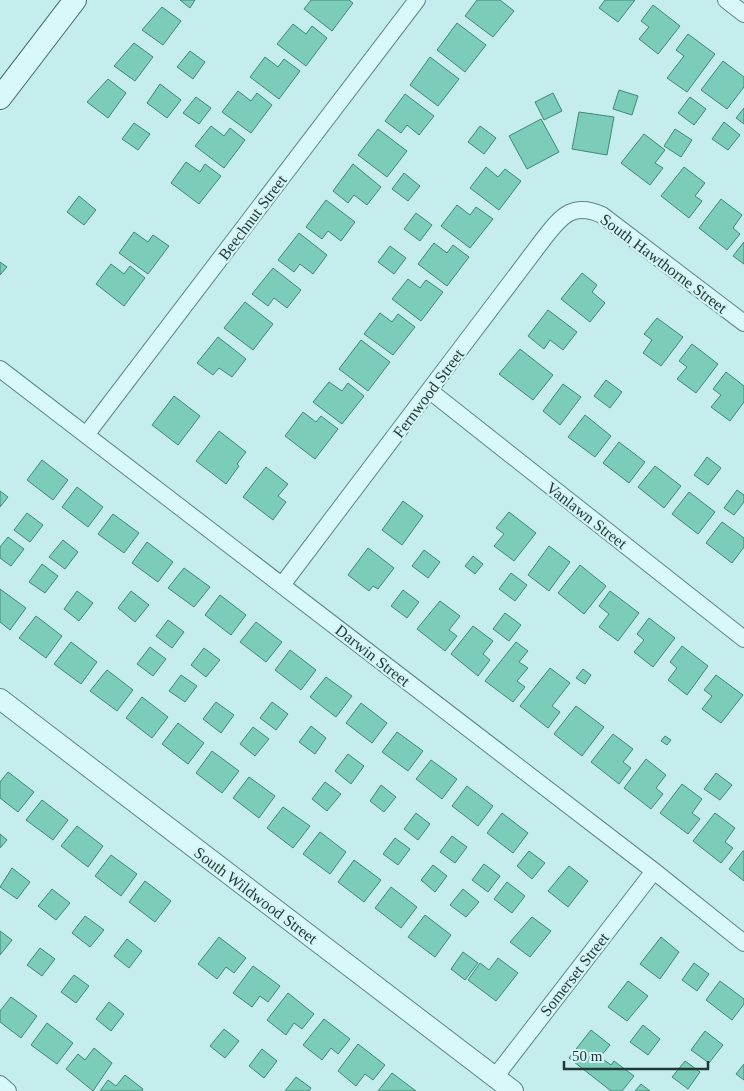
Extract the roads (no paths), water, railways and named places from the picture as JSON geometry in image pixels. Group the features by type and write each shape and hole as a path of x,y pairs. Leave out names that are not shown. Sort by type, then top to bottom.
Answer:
{"main road":[{"path":"0,98 75,0"}],"street":[{"name":"Beechnut Street","path":"86,435 417,0"},
{"path":"726,0 744,14"},
{"name":"South Hawthorne Street","path":"580,209 590,209 602,215 744,323"},
{"name":"Fernwood Street","path":"282,585 558,220 580,209"},
{"name":"Darwin Street","path":"0,369 654,871 744,943"},
{"name":"Vanlawn Street","path":"430,391 744,639"},
{"name":"South Wildwood Street","path":"0,699 513,1091"},
{"name":"Somerset Street","path":"495,1077 654,871"},
{"path":"0,1084 8,1091"}]}
